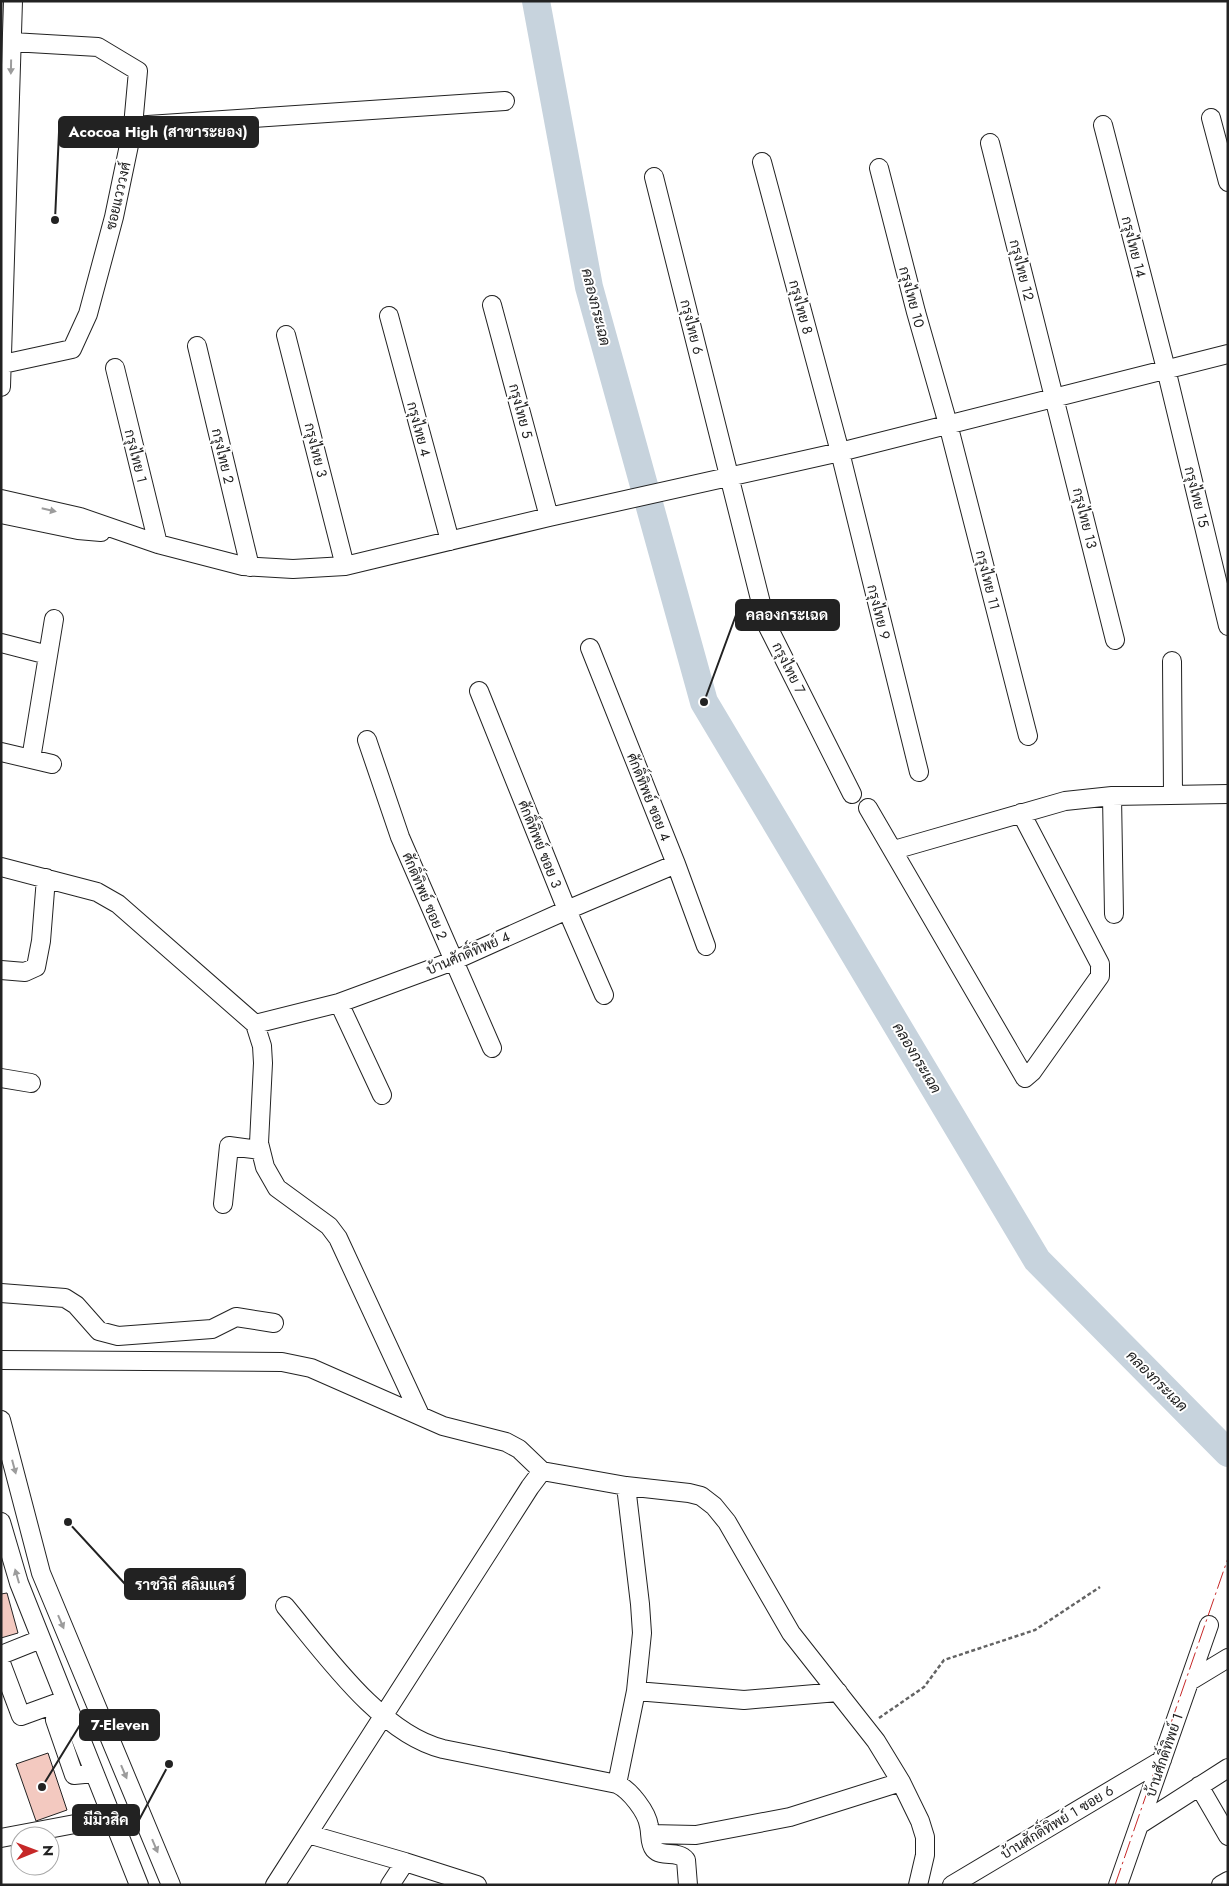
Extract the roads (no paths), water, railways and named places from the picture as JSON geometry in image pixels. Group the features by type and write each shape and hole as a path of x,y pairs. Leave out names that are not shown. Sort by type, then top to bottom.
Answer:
{"street":[{"path":"1,387 13,1"},
{"name":"ซอยแวววงศ์","path":"3,364 72,349 88,314 114,217 133,126 138,71 98,48 12,42"},
{"path":"133,126 505,101"},
{"path":"1211,118 1228,182"},
{"name":"กรุงไทย 14","path":"1103,125 1166,369"},
{"name":"กรุงไทย 12","path":"990,143 1055,397"},
{"name":"กรุงไทย 8","path":"762,162 840,452"},
{"name":"กรุงไทย 10","path":"879,168 916,312 948,424"},
{"name":"กรุงไทย 6","path":"654,177 730,478"},
{"name":"กรุงไทย 5","path":"492,305 549,517"},
{"name":"กรุงไทย 4","path":"389,316 450,541"},
{"name":"กรุงไทย 3","path":"286,334 345,566"},
{"name":"กรุงไทย 2","path":"197,346 250,567"},
{"path":"1,499 80,517 127,535 250,567 292,569 345,566 549,517 840,452 1228,354"},
{"name":"กรุงไทย 1","path":"115,368 158,544"},
{"name":"กรุงไทย 15","path":"1166,369 1228,626"},
{"name":"กรุงไทย 13","path":"1055,397 1116,640"},
{"name":"กรุงไทย 11","path":"948,424 1028,736"},
{"name":"กรุงไทย 9","path":"840,452 919,772"},
{"name":"กรุงไทย 7","path":"730,478 766,623 852,794"},
{"path":"1,514 78,530 127,535"},
{"path":"31,759 54,619"},
{"path":"1,644 48,655"},
{"name":"ศักดิ์ทิพย์ ซอย 4","path":"590,648 676,864 706,946"},
{"path":"1172,661 1173,794"},
{"name":"ศักดิ์ทิพย์ ซอย 3","path":"478,691 567,910 604,995"},
{"name":"ศักดิ์ทิพย์ ซอย 2","path":"367,740 400,837 492,1048"},
{"path":"1,752 52,764"},
{"path":"894,850 1064,801 1112,796 1228,794"},
{"path":"1112,796 1114,914"},
{"path":"868,808 1025,1078 1032,1072 1100,976 1100,964 1020,813"},
{"name":"บ้านศักดิ์ทิพย์ 4","path":"255,1024 339,1003 453,961 676,864"},
{"path":"1,867 97,892 118,904 255,1024 262,1046 263,1063 259,1143 265,1167 277,1188 329,1226 338,1238 420,1416"},
{"path":"1,970 25,972 36,967 41,941 46,878"},
{"path":"339,1003 382,1096"},
{"path":"1,1078 31,1083"},
{"path":"223,1204 229,1146 260,1150"},
{"path":"1,1292 64,1298 76,1305 99,1332 118,1336 212,1329 236,1317 274,1323"},
{"path":"1,1360 282,1362 311,1368 443,1426 478,1433 506,1442 519,1449 542,1471 626,1486 701,1496 714,1506 727,1522 791,1634 876,1741 901,1782 920,1821 925,1838 925,1855 918,1885"},
{"path":"1,1420 41,1573 171,1885"},
{"path":"280,1883 308,1834 383,1715 542,1471"},
{"path":"617,1784 636,1691 642,1633 626,1486"},
{"path":"1,1522 19,1583 139,1885"},
{"path":"285,1606 346,1679 383,1715 408,1735 432,1747 617,1784 623,1787 646,1816 655,1850 660,1853 680,1855 686,1860 688,1885"},
{"name":"บ้านศักดิ์ทิพย์ 1","path":"1118,1885 1209,1625"},
{"path":"1,1655 41,1639"},
{"path":"1190,1681 1228,1658"},
{"path":"1,1663 21,1716 66,1705"},
{"path":"636,1691 744,1700 838,1692"},
{"name":"บ้านศักดิ์ทิพย์ 1 ซอย 6","path":"952,1885 1162,1760"},
{"path":"1140,1825 1228,1768"},
{"path":"650,1834 696,1835 790,1817 901,1782"},
{"path":"1199,1786 1228,1836"},
{"path":"1,1838 112,1816"},
{"path":"308,1834 477,1885"},
{"path":"390,1885 405,1862"},
{"path":"1221,1885 1228,1881"}],"waterway":[{"name":"คลองกระเฉด","path":"536,1 589,287 704,702 1037,1260 1228,1453"}],"place":[{"name":"Acocoa High (สาขาระยอง)","path":"55,220"},
{"name":"คลองกระเฉด","path":"704,702"},
{"name":"ราชวิถี สลิมแคร์","path":"68,1522"},
{"name":"มีมิวสิค","path":"169,1764"},
{"name":"7-Eleven","path":"42,1787"}]}
